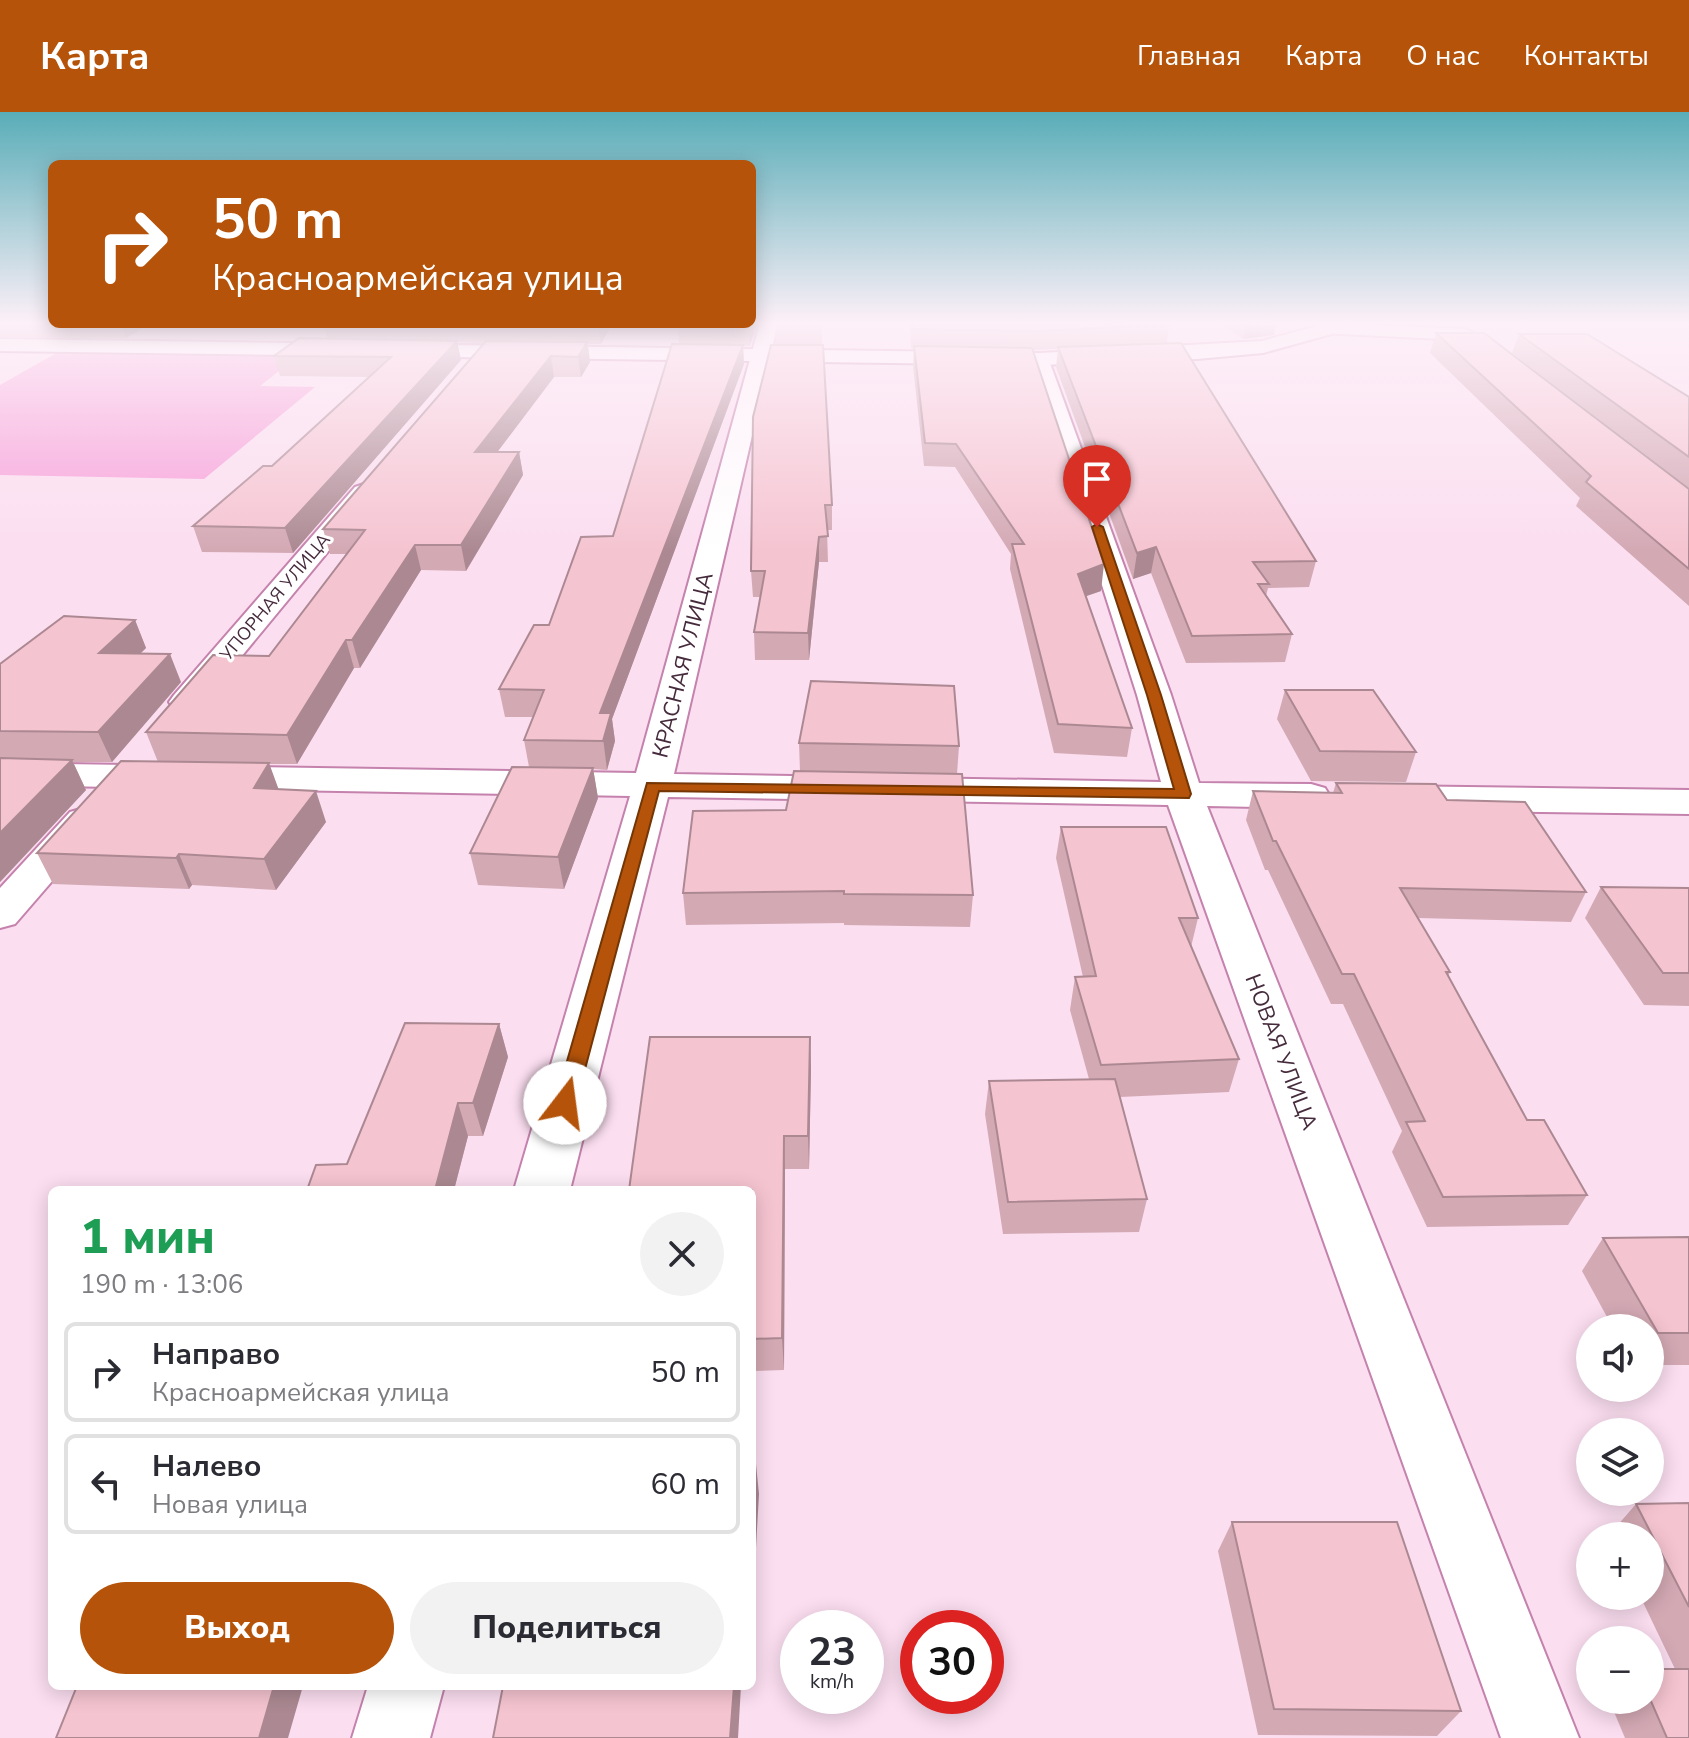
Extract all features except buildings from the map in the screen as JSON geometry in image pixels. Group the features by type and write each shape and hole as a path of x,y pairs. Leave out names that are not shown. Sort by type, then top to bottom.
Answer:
{"street":[{"name":"КРАСНАЯ УЛИЦА","path":"543,1186 652,786 750,399"},
{"name":"НОВАЯ УЛИЦА","path":"1054,399 1154,695 1183,794 1540,1738"},
{"name":"УПОРНАЯ УЛИЦА","path":"165,727 381,471"},
{"path":"0,914 134,763"},
{"path":"0,774 134,763 652,786 1689,802"},
{"path":"391,1738 405,1690"}],"shaded area":[{"path":"0,399 301,399 204,479 0,475"}],"route":[{"path":"565,1103 652,786 1183,794 1154,695 1097,527"}]}
